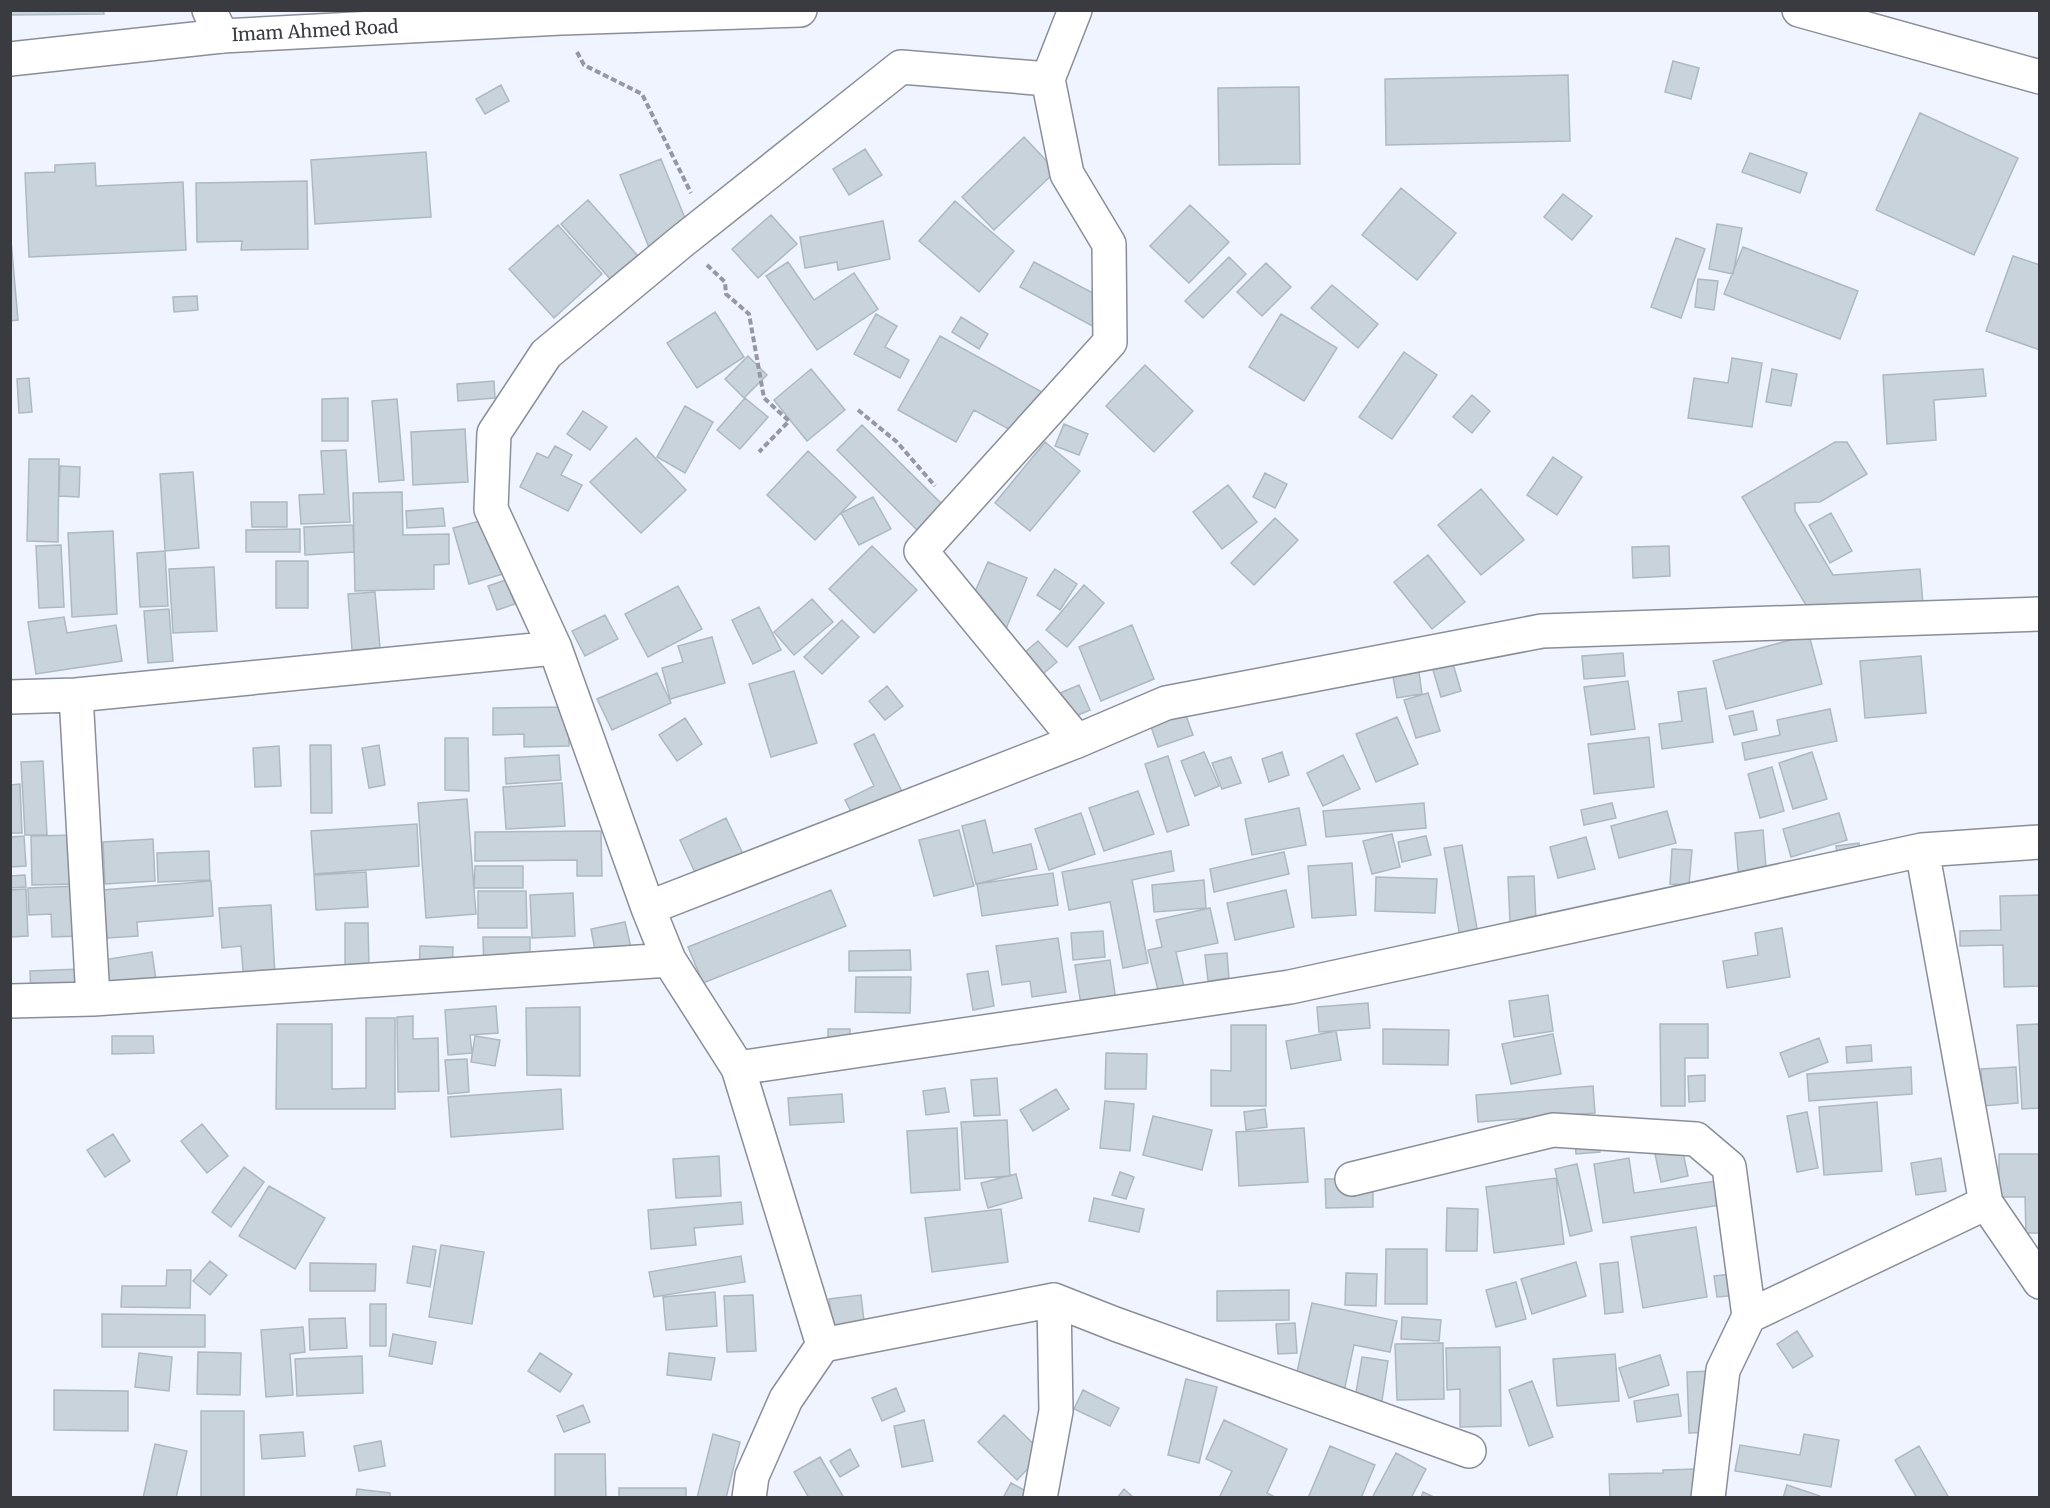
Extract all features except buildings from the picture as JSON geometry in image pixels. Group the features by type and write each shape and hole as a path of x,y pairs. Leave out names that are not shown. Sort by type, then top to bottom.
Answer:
{"main road":[{"name":"Imam Ahmed Road","path":"10,59 215,23 561,18 800,10"},
{"path":"1075,10 1048,79 1067,174 1109,244 1110,342 921,551 1077,741"},
{"path":"1799,10 2040,76"},
{"path":"823,1345 738,1068 669,960 648,908 555,648 491,509 494,433 546,354 901,67 1048,79"},
{"path":"648,908 1077,741 1166,703 1542,631 2040,614"},
{"path":"10,697 76,694 555,648"},
{"path":"76,694 93,999"},
{"path":"738,1068 1290,987 1922,850 2040,842"},
{"path":"1922,850 1986,1203 2040,1282"},
{"path":"10,1001 93,999 669,960"},
{"path":"1352,1179 1553,1130 1696,1139 1729,1167 1749,1316 1723,1370 1708,1497"},
{"path":"1749,1316 1986,1203"},
{"path":"1040,1497 1056,1411 1054,1300"},
{"path":"748,1497 752,1476 786,1399 823,1345 1054,1300 1469,1451"}],"path":[{"path":"561,18 584,65 642,94 694,233 725,282 726,294 749,314 764,398 789,421 759,452"},
{"path":"858,410 897,442 958,511"}]}
